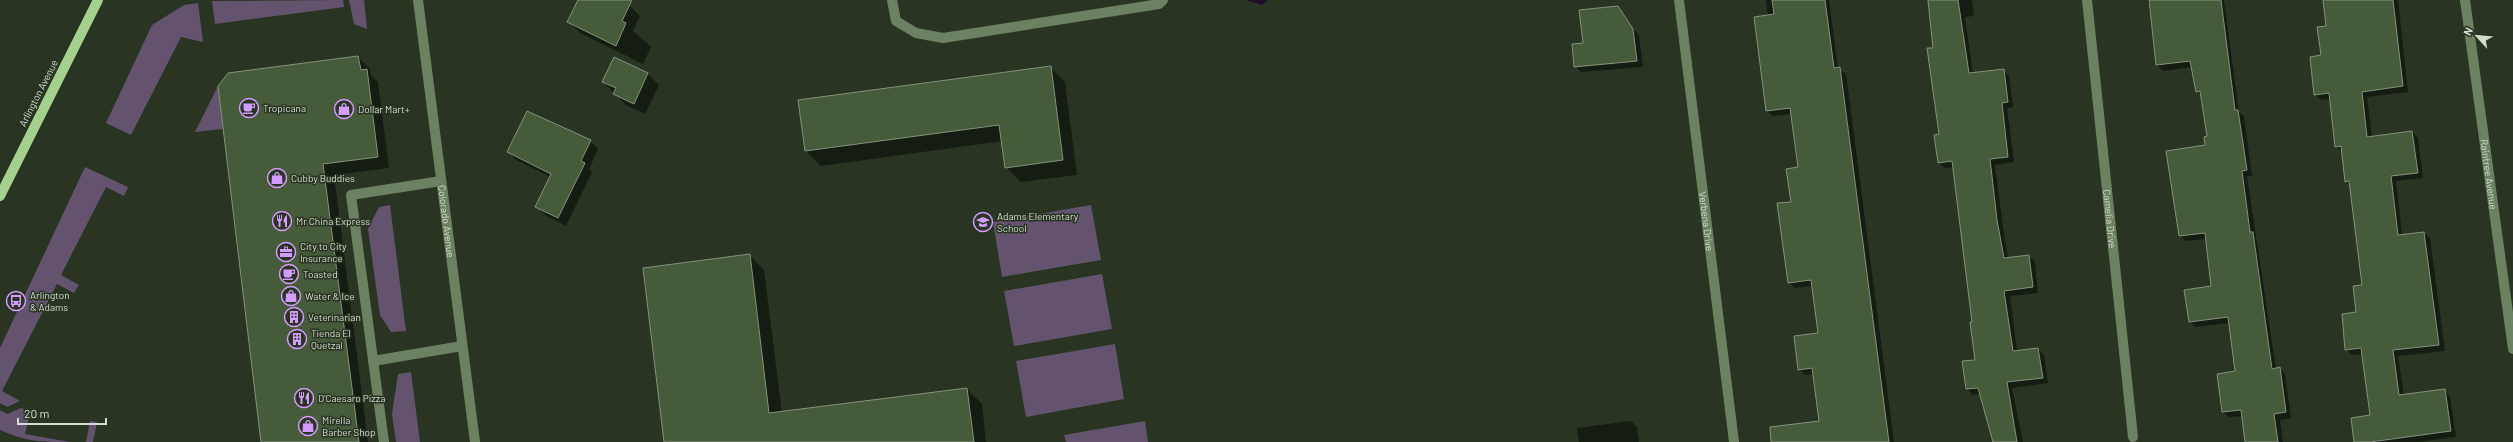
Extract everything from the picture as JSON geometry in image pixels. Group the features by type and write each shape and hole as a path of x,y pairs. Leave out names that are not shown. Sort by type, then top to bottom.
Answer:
{"main road":[{"name":"Arlington Avenue","path":"0,196 98,0"}],"street":[{"name":"Colorado Avenue","path":"418,0 475,442"},
{"path":"892,0 896,21 916,34 943,38 1159,4 1163,0"},
{"name":"Verbena Drive","path":"1679,0 1734,442"},
{"name":"Camelia Drive","path":"2087,0 2133,437"},
{"name":"Raintree Avenue","path":"2465,0 2513,349"},
{"path":"384,442 350,195 441,181"},
{"path":"373,361 462,346"}],"shaded area":[{"path":"343,0 344,7 215,24 212,1"},
{"path":"349,0 364,0 367,29 354,24"},
{"path":"1246,0 1268,0 1262,5"},
{"path":"198,3 203,42 181,37 131,135 106,123 152,25 184,5"},
{"path":"218,86 223,129 195,132"},
{"path":"85,167 128,187 124,196 106,187 61,275 79,285 74,293 57,284 2,391 20,401 7,407 0,403 0,348"},
{"path":"390,205 406,331 391,332 380,315 368,229 379,207"},
{"path":"1091,205 1101,260 1002,277 993,222"},
{"path":"1102,274 1112,329 1014,346 1004,291"},
{"path":"1115,344 1124,399 1026,417 1016,361"},
{"path":"411,372 420,442 396,442 392,414 398,374"},
{"path":"21,408 30,412 25,434 70,442 50,442 26,439 0,430 0,410 7,414"},
{"path":"90,421 97,422 93,442 86,442"},
{"path":"1145,421 1148,442 1066,442 1064,435"}],"building":[{"path":"578,0 632,0 622,21 626,23 616,46 567,22"},
{"path":"1772,0 1825,0 1834,68 1840,67 1889,442 1771,442 1770,427 1819,421 1812,368 1798,370 1794,336 1818,333 1811,280 1788,283 1777,203 1791,202 1786,169 1798,167 1790,108 1766,111 1754,17 1774,14"},
{"path":"1928,0 1958,0 1969,73 2004,69 2008,102 2002,103 2008,157 1990,159 1997,220 2004,258 2029,255 2033,287 2004,291 2013,351 2038,348 2043,378 2007,382 2017,442 1993,442 1978,388 1966,389 1962,361 1975,360 1970,322 1972,322 1952,161 1938,163 1934,135 1939,134 1927,48 1933,48"},
{"path":"2149,0 2221,0 2235,110 2238,110 2247,170 2242,171 2250,232 2253,232 2272,369 2280,367 2286,412 2274,414 2278,442 2245,442 2241,410 2222,412 2217,374 2235,371 2228,317 2189,322 2184,290 2211,286 2205,233 2179,236 2166,151 2205,145 2204,137 2207,136 2200,91 2196,92 2190,61 2156,65"},
{"path":"2323,0 2393,0 2403,86 2362,92 2367,137 2412,131 2418,173 2391,176 2398,235 2424,232 2439,345 2393,350 2399,395 2445,389 2451,431 2370,442 2354,442 2351,418 2370,415 2361,348 2345,350 2342,314 2356,312 2353,286 2362,285 2349,181 2345,182 2341,146 2335,147 2329,93 2314,95 2310,57 2321,55 2317,27 2326,26"},
{"path":"1618,6 1633,29 1637,61 1574,67 1572,44 1583,43 1579,10"},
{"path":"358,56 361,70 367,69 378,157 323,164 359,442 261,442 218,86 228,73"},
{"path":"614,57 648,73 634,104 613,94 616,88 602,82"},
{"path":"1051,66 1063,160 1005,168 999,125 805,151 798,100"},
{"path":"527,111 591,140 581,161 585,163 558,218 535,207 551,174 507,152"},
{"path":"750,254 769,413 967,388 974,442 664,442 643,268"}],"place":[{"name":"Tropicana","path":"249,108"},
{"name":"Dollar Mart+","path":"344,109"},
{"name":"Cubby Buddies","path":"277,178"},
{"name":"Mr China Express","path":"282,221"},
{"name":"Adams Elementary School","path":"983,222"},
{"name":"City to City Insurance","path":"286,252"},
{"name":"Toasted","path":"289,274"},
{"name":"Water & Ice","path":"291,296"},
{"name":"Arlington & Adams","path":"16,301"},
{"name":"Veterinarian","path":"294,317"},
{"name":"Tienda El Quetzal","path":"297,339"},
{"name":"D'Caesaro Pizza","path":"304,398"},
{"name":"Mirella Barber Shop","path":"308,426"}]}
